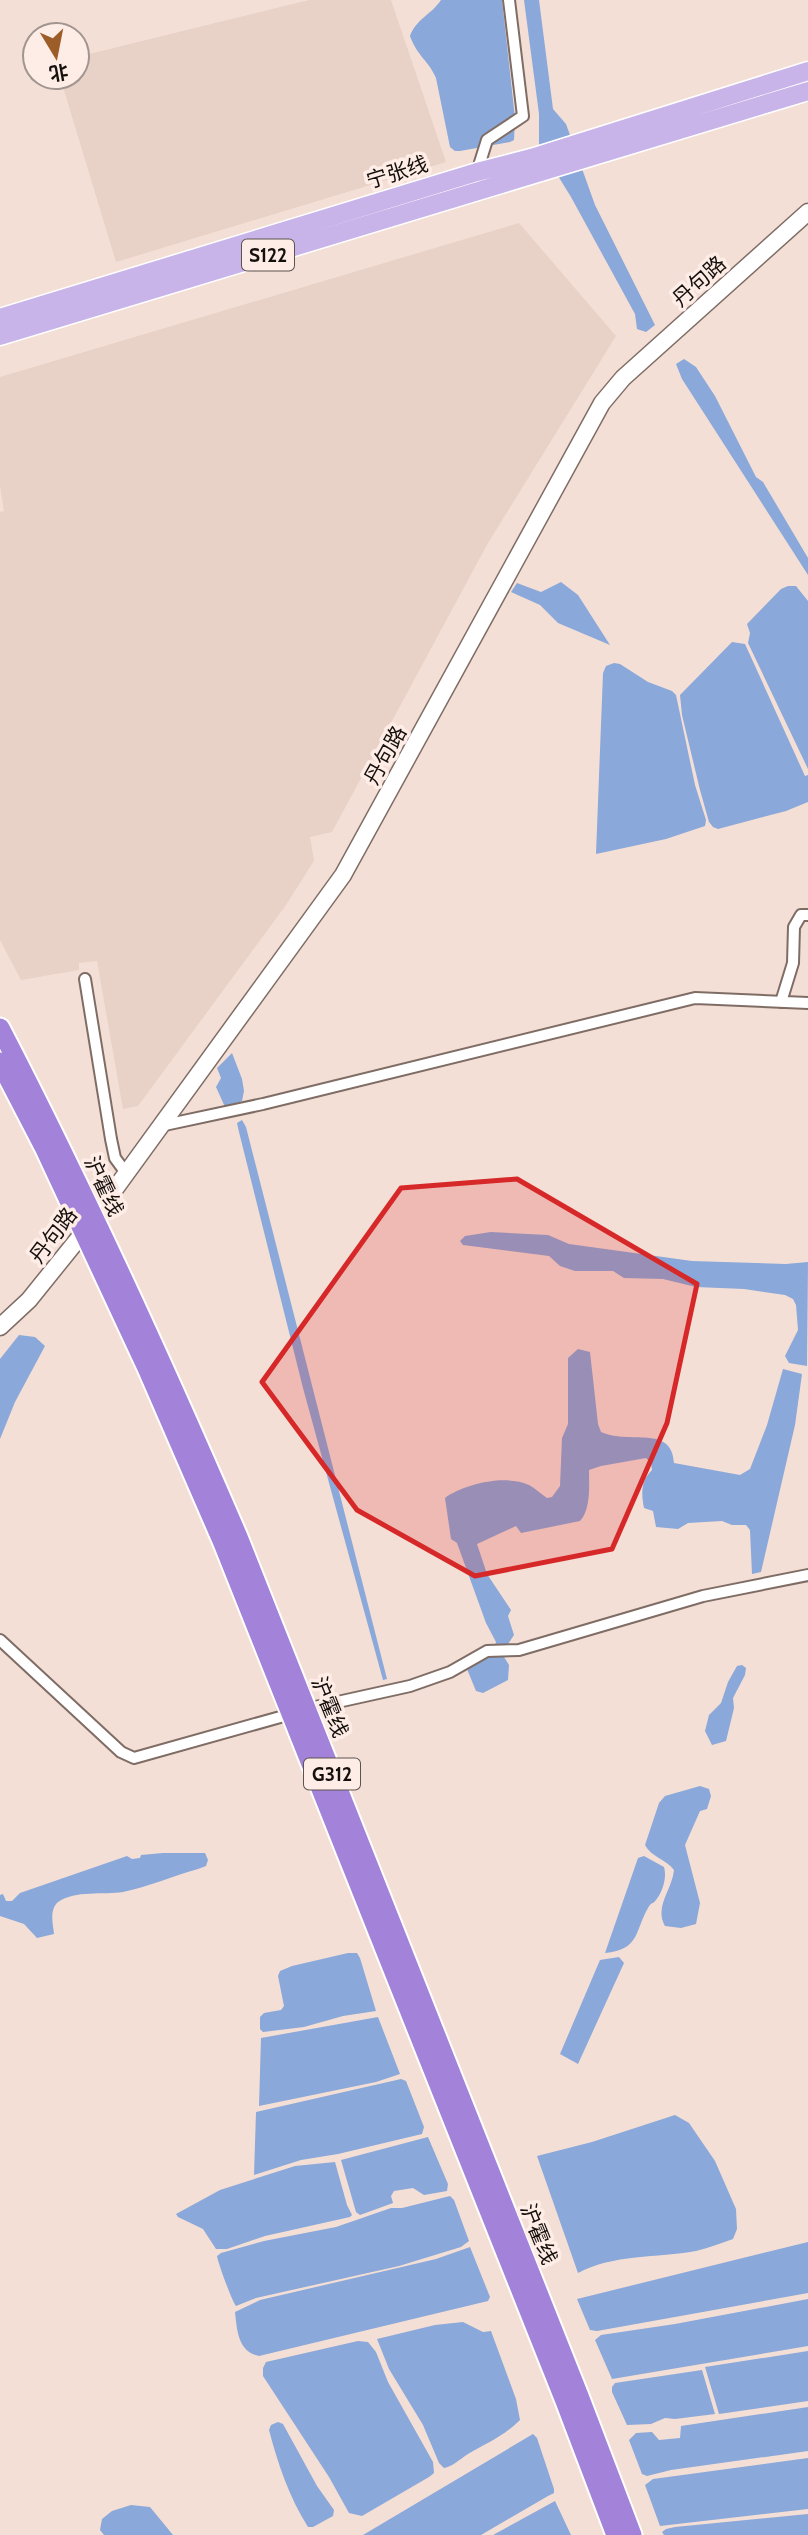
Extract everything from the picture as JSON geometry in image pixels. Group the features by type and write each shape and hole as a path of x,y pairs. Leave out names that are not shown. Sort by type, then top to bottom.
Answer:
{"highway":[{"name":"沪霍线","path":"0,1028 58,1140 88,1225"},
{"name":"沪霍线","path":"0,1062 88,1225 189,1423 238,1537 299,1712 616,2535"},
{"name":"沪霍线","path":"299,1712 574,2383 632,2535"}],"main road":[{"name":"宁张线","path":"0,336 607,143 808,71"},
{"name":"宁张线","path":"607,143 808,91"},
{"name":"宁张线","path":"0,317 477,172 533,166"}],"street":[{"path":"477,172 487,140 523,116 509,0"},
{"name":"丹句路","path":"0,1327 29,1300 88,1225 343,875 602,403 633,370 808,212"},
{"path":"781,1002 793,963 794,927 801,915 808,915"},
{"path":"85,978 111,1139 116,1158 126,1173"},
{"path":"160,1126 263,1104 695,998 808,1003"},
{"path":"0,1640 121,1752 134,1758 352,1697 410,1686 450,1672 487,1651 519,1650 703,1596 808,1575"}],"highlighted area":[{"path":"517,1179 697,1284 667,1423 612,1549 475,1576 357,1510 262,1382 401,1188"}],"shaded area":[{"path":"309,0 391,0 446,162 116,262 64,91 91,91 91,54"},
{"path":"519,223 616,336 488,543 332,832 310,837 314,861 286,905 138,1106 123,1109 97,961 79,963 79,970 21,980 0,940 0,512 4,511 0,486 0,377"}],"water":[{"path":"441,0 502,0 515,118 514,140 460,151 450,147 436,78 410,36 416,25"},
{"path":"524,0 539,0 553,109 566,124 595,205 655,325 646,332 637,329 635,314 571,197 539,145 539,114"},
{"path":"684,359 696,367 715,396 756,477 763,482 808,558 808,575 682,379 676,364"},
{"path":"561,582 578,595 610,645 558,623 540,605 511,592 517,583 541,592"},
{"path":"796,586 808,601 808,769 748,643 750,633 747,624 781,589"},
{"path":"732,642 745,644 805,776 808,775 808,802 786,811 718,829 709,822 682,715 680,695"},
{"path":"614,663 676,695 695,785 706,820 705,826 666,839 596,854 603,673 606,666"},
{"path":"232,1053 244,1091 242,1101 225,1107 216,1087 221,1078 217,1068"},
{"path":"242,1120 246,1127 387,1679 383,1680 303,1388 239,1132 237,1123"},
{"path":"491,1232 548,1235 569,1244 692,1261 786,1264 808,1262 807,1366 789,1363 785,1356 798,1330 796,1305 793,1299 785,1295 744,1289 696,1287 663,1279 624,1278 613,1271 575,1271 560,1266 549,1256 463,1245 460,1241 465,1236"},
{"path":"19,1335 35,1337 45,1346 15,1402 0,1439 0,1359"},
{"path":"578,1349 590,1352 601,1432 624,1437 657,1439 671,1451 674,1463 740,1475 750,1469 767,1425 783,1369 802,1374 795,1425 761,1572 752,1574 750,1530 746,1525 732,1525 722,1521 688,1523 678,1529 656,1527 653,1511 644,1508 643,1503 644,1483 652,1470 651,1463 646,1458 589,1470 588,1504 580,1521 521,1533 516,1526 477,1544 487,1574 511,1610 508,1616 514,1635 504,1657 509,1665 508,1680 483,1693 476,1691 468,1666 492,1654 496,1642 486,1623 457,1543 451,1539 445,1498 474,1485 509,1480 529,1485 547,1498 552,1497 560,1486 562,1438 568,1424 568,1358"},
{"path":"737,1666 746,1668 745,1675 733,1698 734,1708 726,1741 712,1745 705,1731 709,1715 721,1703"},
{"path":"700,1786 709,1789 711,1796 707,1809 700,1811 685,1845 700,1903 696,1924 681,1928 665,1926 662,1905 674,1870 645,1845 659,1803 665,1796"},
{"path":"205,1853 208,1860 206,1866 132,1890 65,1898 53,1909 54,1934 37,1938 24,1924 0,1916 0,1895 3,1894 6,1901 12,1901 20,1893 127,1856 132,1859 140,1858 141,1855"},
{"path":"644,1856 664,1867 662,1888 656,1900 650,1904 631,1943 625,1948 605,1953 638,1858"},
{"path":"357,1953 360,1958 376,2011 343,2016 304,2027 263,2032 260,2029 260,2017 264,2013 281,2010 284,2006 278,1976 280,1971"},
{"path":"619,1957 624,1963 578,2064 560,2054 600,1960"},
{"path":"378,2017 400,2074 376,2082 259,2106 261,2038"},
{"path":"401,2079 406,2081 424,2127 422,2134 301,2160 254,2175 256,2112"},
{"path":"675,2115 689,2123 715,2161 736,2209 737,2229 733,2239 696,2251 606,2263 578,2273 537,2156 592,2142"},
{"path":"428,2137 448,2184 447,2191 424,2195 413,2188 394,2191 391,2196 393,2203 360,2215 356,2212 341,2160"},
{"path":"335,2162 352,2215 350,2217 265,2236 227,2249 216,2249 203,2229 176,2214 220,2190 295,2166"},
{"path":"450,2196 454,2200 469,2241 461,2247 399,2266 256,2298 236,2306 234,2303 218,2260 217,2256 221,2253 264,2241 336,2227 391,2208 402,2208"},
{"path":"808,2242 808,2293 597,2331 590,2330 577,2299"},
{"path":"470,2247 490,2297 488,2301 259,2356 247,2350 240,2339 235,2312 260,2300 436,2259"},
{"path":"808,2299 808,2346 612,2379 595,2340 601,2335"},
{"path":"463,2322 483,2332 491,2331 516,2399 520,2420 502,2435 444,2468 439,2463 423,2425 389,2369 377,2339 435,2325"},
{"path":"358,2341 368,2342 376,2352 388,2382 433,2462 434,2473 362,2516 349,2513 329,2477 263,2376 266,2362"},
{"path":"808,2351 808,2401 719,2414 705,2367"},
{"path":"702,2370 715,2414 665,2418 651,2424 627,2425 612,2392 615,2383"},
{"path":"808,2407 808,2451 671,2470 647,2476 642,2474 629,2440 636,2433 652,2432 659,2440 680,2438 681,2426"},
{"path":"278,2422 283,2424 317,2486 334,2510 333,2516 313,2527 308,2527 301,2516 280,2468 269,2430 271,2425"},
{"path":"533,2434 537,2438 554,2493 481,2535 363,2535"},
{"path":"808,2458 808,2509 660,2526 645,2485 653,2479"},
{"path":"555,2501 571,2535 493,2535"},
{"path":"131,2505 150,2507 173,2535 104,2535 100,2530 102,2519 112,2511"},
{"path":"808,2514 808,2535 664,2535 662,2532 675,2527"}]}
